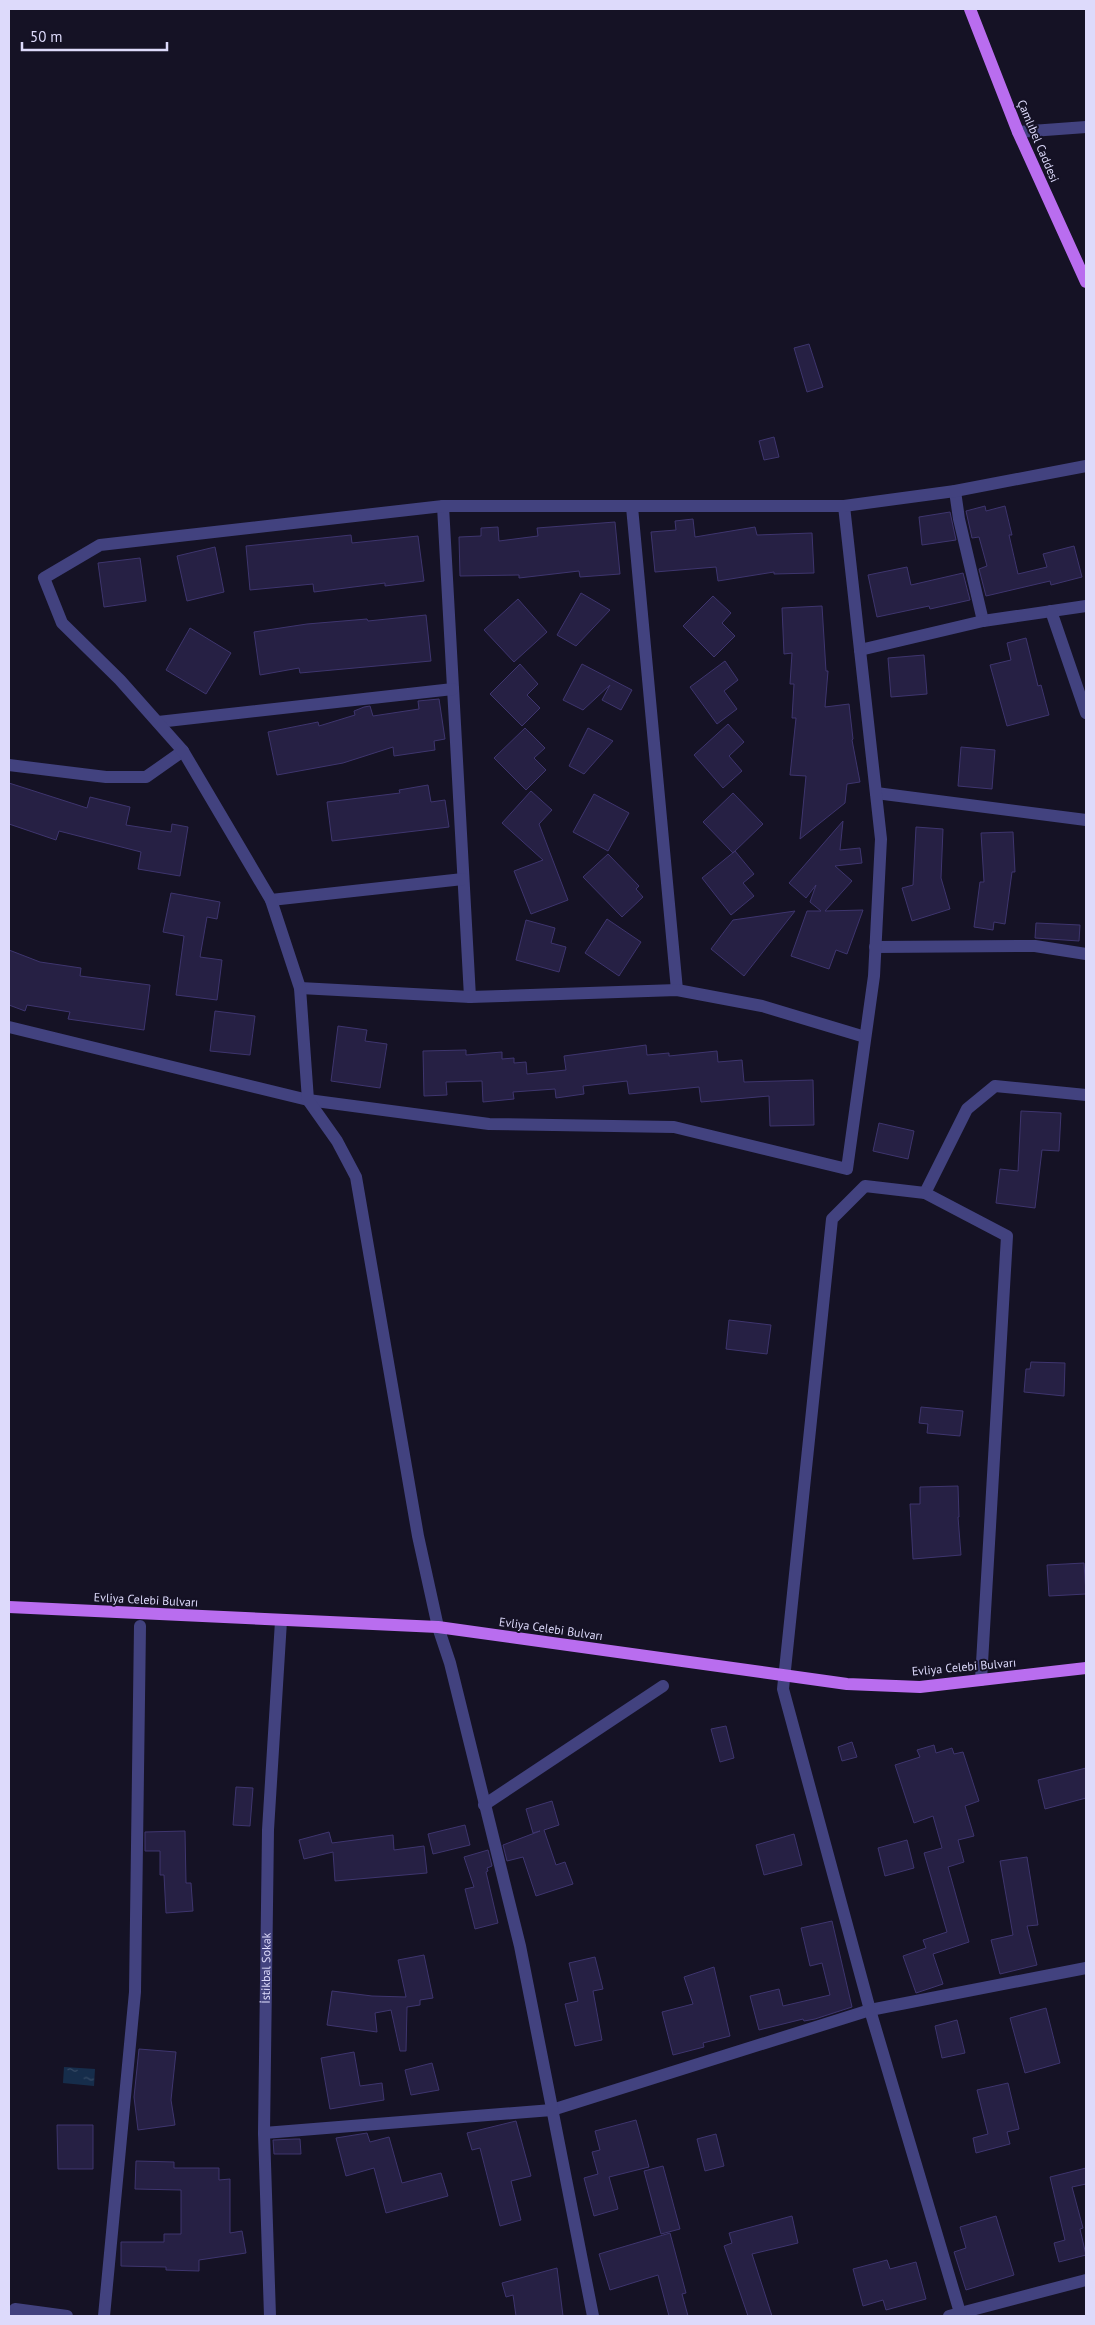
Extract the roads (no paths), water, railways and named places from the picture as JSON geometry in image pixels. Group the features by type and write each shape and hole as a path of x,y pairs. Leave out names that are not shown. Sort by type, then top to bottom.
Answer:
{"main road":[{"name":"Çamlıbel Caddesi","path":"970,9 1018,132 1086,282"},
{"name":"Evliya Celebi Bulvarı","path":"9,1608 438,1627 847,1684 920,1687 1086,1668"}],"street":[{"path":"1018,132 1086,127"},
{"path":"593,2316 520,1946 446,1648 438,1627 418,1536 356,1177 337,1141 308,1100 300,988 271,900 183,751 120,680 62,623 44,578 100,545 443,506 844,506 955,491 1086,466"},
{"path":"955,491 959,519 983,621"},
{"path":"443,506 470,997"},
{"path":"9,1028 308,1100 489,1124 674,1127 847,1169 875,947 882,839 844,506"},
{"path":"632,507 677,990"},
{"path":"860,650 983,621 1086,606"},
{"path":"1051,611 1086,713"},
{"path":"158,722 453,689"},
{"path":"9,765 106,777 146,777 183,751"},
{"path":"876,793 1086,820"},
{"path":"271,900 464,880"},
{"path":"875,947 1035,946 1086,954"},
{"path":"300,988 470,997 677,990 762,1006 865,1037"},
{"path":"925,1194 967,1108 995,1086 1086,1095"},
{"path":"982,1680 1007,1236 925,1194 865,1186 832,1219 783,1689 870,2010 957,2315 1086,2280"},
{"name":"İstikbal Sokak","path":"270,2316 264,2133 268,1830 281,1621"},
{"path":"104,2316 135,1992 140,1626"},
{"path":"484,1805 663,1686"},
{"path":"264,2133 552,2110 870,2010 1086,1968"},
{"path":"10,2316 15,2309 67,2316"}],"water":[{"path":"64,2067 95,2069 94,2086 63,2083"}]}
